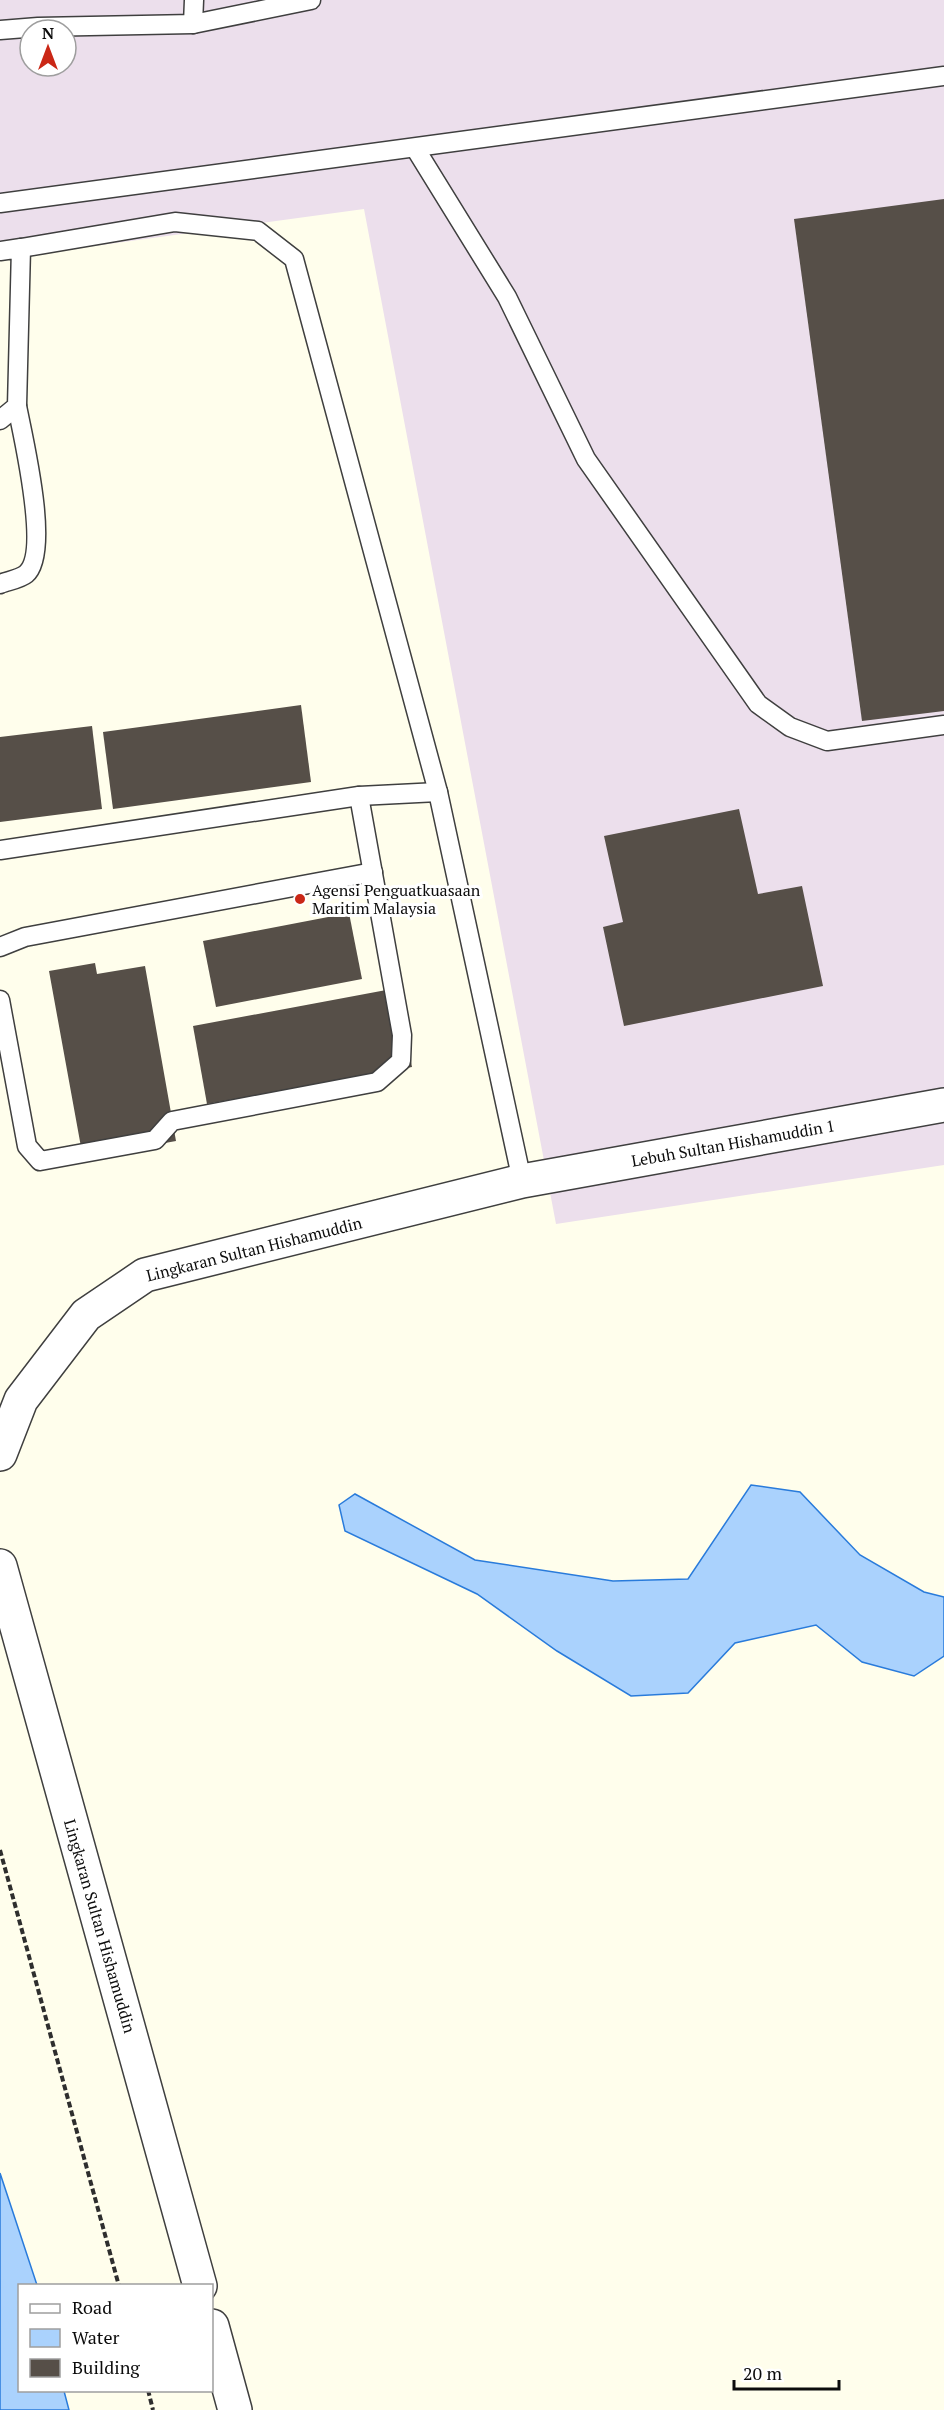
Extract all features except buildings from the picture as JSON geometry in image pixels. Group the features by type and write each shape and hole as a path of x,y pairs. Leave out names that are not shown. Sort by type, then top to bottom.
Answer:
{"street":[{"name":"Lebuh Sultan Hishamuddin 1","path":"522,1181 944,1105"},
{"name":"Lingkaran Sultan Hishamuddin","path":"0,1454 21,1400 86,1315 145,1275 522,1181"},
{"name":"Lingkaran Sultan Hishamuddin","path":"0,1566 199,2284"},
{"path":"213,2330 235,2410"}],"lane":[{"path":"193,24 194,0"},
{"path":"0,30 38,27 193,24 311,0"},
{"path":"0,203 944,76"},
{"path":"415,148 507,297 586,459 758,704 790,727 827,741 944,725"},
{"path":"0,251 175,222 258,231 294,259 438,792 522,1181"},
{"path":"0,584 26,574 35,559 36,519 17,405 21,248"},
{"path":"0,420 17,405"},
{"path":"0,850 359,796 438,792"},
{"path":"0,1000 27,1146 40,1161 154,1140 172,1121 377,1082 400,1061 402,1035 359,796"},
{"path":"0,947 25,937 373,872"}],"path":[{"path":"0,1850 118,2284"},
{"path":"148,2392 153,2410"}],"shaded area":[{"path":"0,0 944,0 944,1165 556,1224 364,209 0,259"}],"water":[{"path":"751,1485 800,1492 860,1555 924,1592 944,1597 944,1656 914,1676 862,1662 816,1625 735,1643 688,1693 631,1696 557,1651 477,1594 345,1531 339,1505 355,1494 475,1560 613,1581 688,1579"},
{"path":"0,2173 37,2284 18,2284 18,2392 64,2392 69,2410 0,2410"}],"place":[{"name":"Agensi Penguatkuasaan Maritim Malaysia","path":"300,899"}]}
